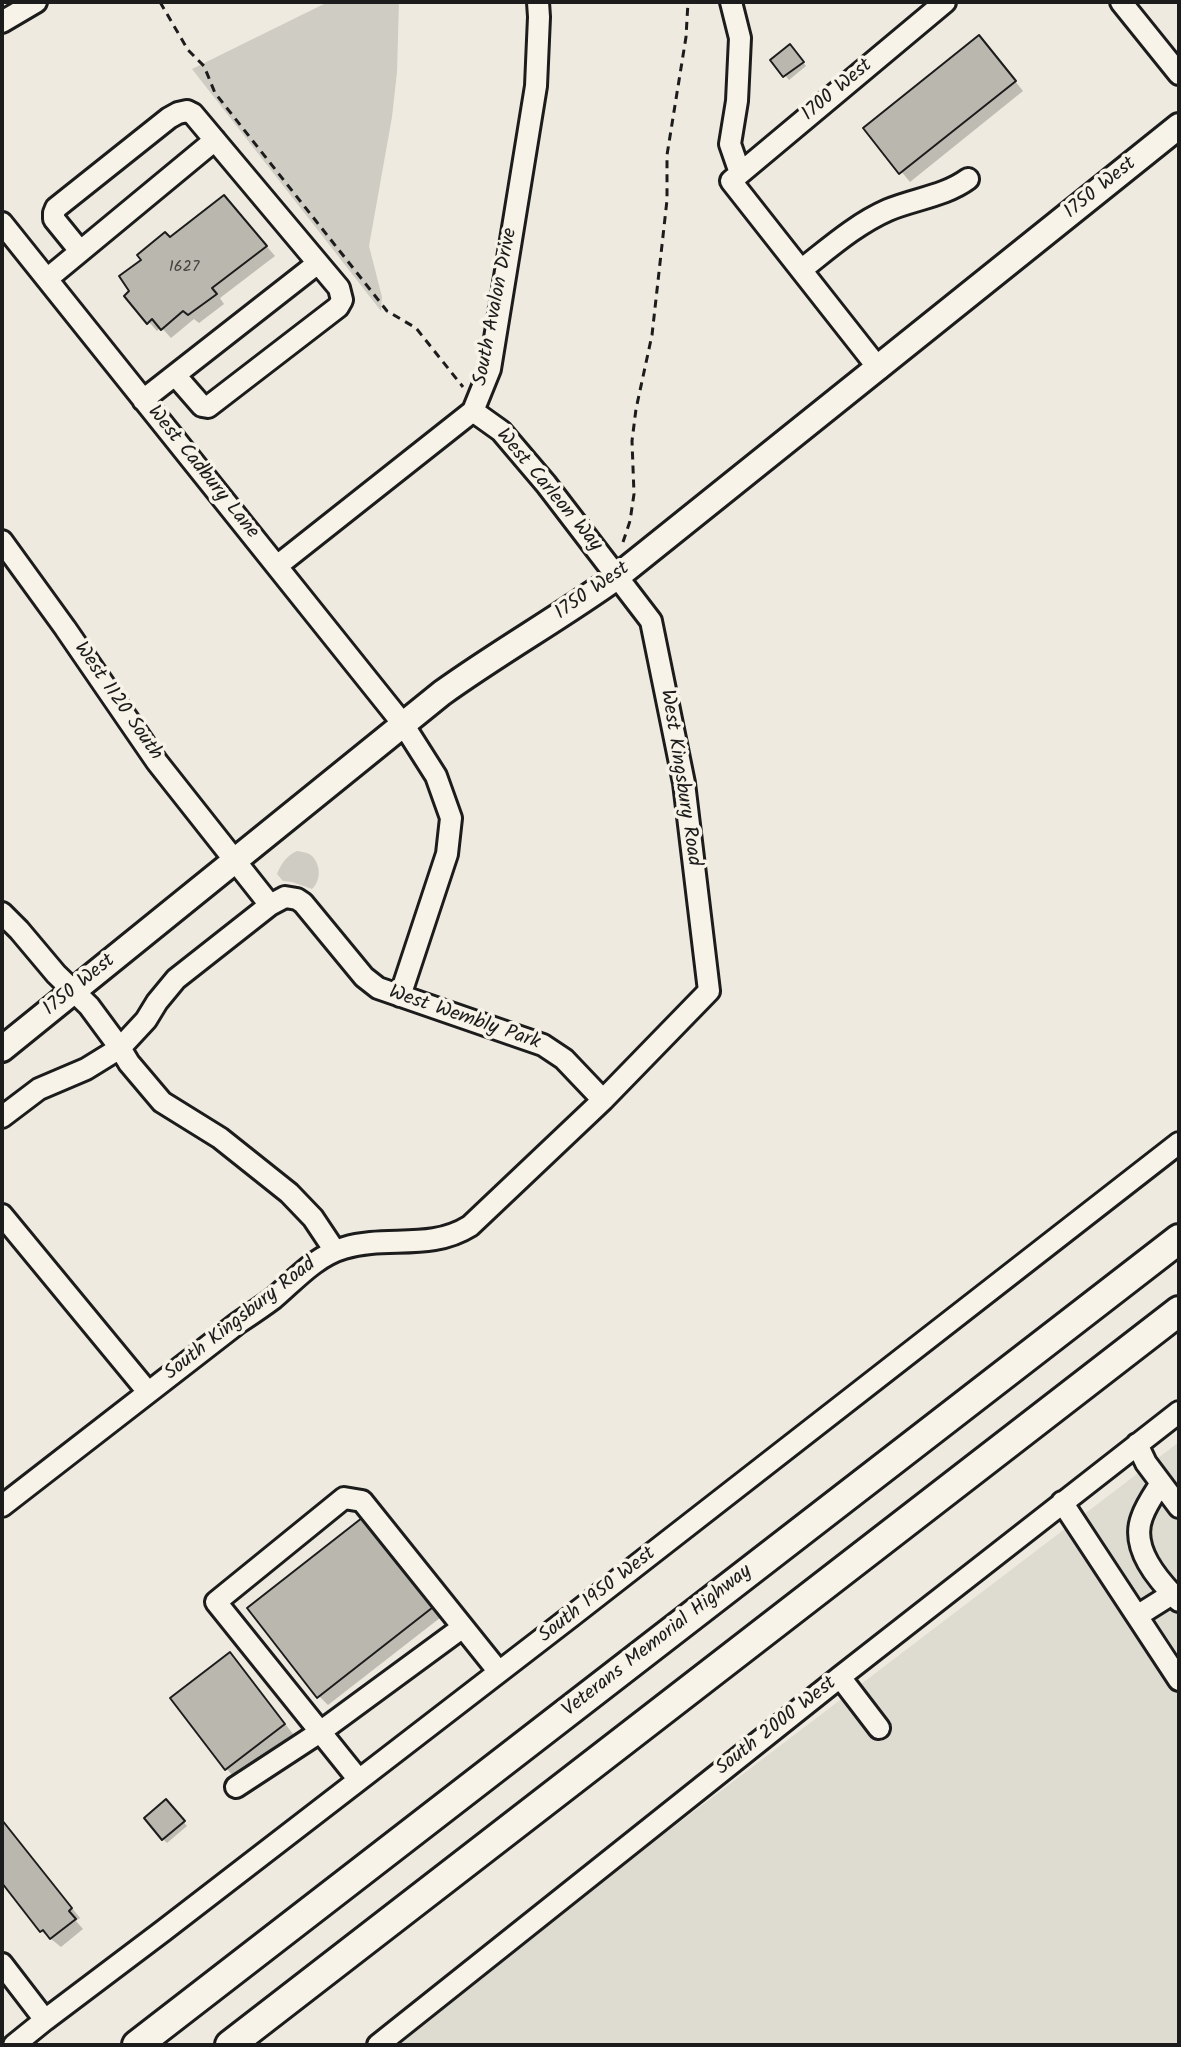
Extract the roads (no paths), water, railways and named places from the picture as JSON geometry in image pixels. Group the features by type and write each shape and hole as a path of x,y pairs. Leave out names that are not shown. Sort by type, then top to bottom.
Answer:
{"highway":[{"name":"Veterans Memorial Highway","path":"137,2045 1179,1239"},
{"path":"230,2045 1179,1311"}],"main road":[{"name":"1750 West","path":"2,1049 403,724 486,661 545,626 618,576 1179,126"}],"street":[{"path":"2,22 36,2"},
{"name":"South Avalon Drive","path":"277,566 473,411 490,369 526,151 536,86 538,2"},
{"path":"731,2 740,38 737,101 730,144 735,177 801,270 879,369"},
{"name":"1700 West","path":"735,177 945,2"},
{"path":"1121,2 1179,74"},
{"path":"80,251 54,219 56,208 178,113 187,111 193,114 339,288 342,300 338,307 212,405 202,406 175,375"},
{"path":"47,279 215,140"},
{"path":"801,270 855,228 886,211 957,187 968,179"},
{"name":"West Cadbury Lane","path":"2,223 403,724 436,776 451,818 447,854 400,996"},
{"path":"143,400 318,263"},
{"name":"West Carleon Way","path":"473,411 501,431 618,576"},
{"name":"West 1120 South","path":"2,541 157,762 235,861"},
{"name":"West Kingsbury Road","path":"618,576 651,621 684,783 709,991"},
{"path":"2,1117 39,1089 86,1069 120,1048 176,979 270,905 235,861"},
{"name":"West Wembly Park","path":"270,905 285,897 297,899 309,909 364,977 378,988 543,1045 564,1059 603,1100"},
{"path":"2,913 89,1006 129,1063 162,1102 220,1138 289,1193 313,1218 335,1251"},
{"name":"South Kingsbury Road","path":"2,1506 307,1269 335,1251 365,1244 432,1241 458,1233 486,1213 603,1100 709,991"},
{"name":"South 1950 West","path":"14,2045 1019,1270 1179,1143"},
{"path":"2,1215 148,1392"},
{"name":"South 2000 West","path":"378,2045 1179,1412"},
{"path":"1137,1444 1146,1463 1179,1507"},
{"path":"1137,1616 1176,1597 1145,1558 1138,1541 1140,1519 1161,1483"},
{"path":"359,1780 216,1602 344,1498 362,1501 499,1672"},
{"path":"1062,1502 1179,1680"},
{"path":"236,1787 320,1732 463,1627"},
{"path":"840,1677 879,1728"},
{"path":"2,1964 45,2020"}]}
